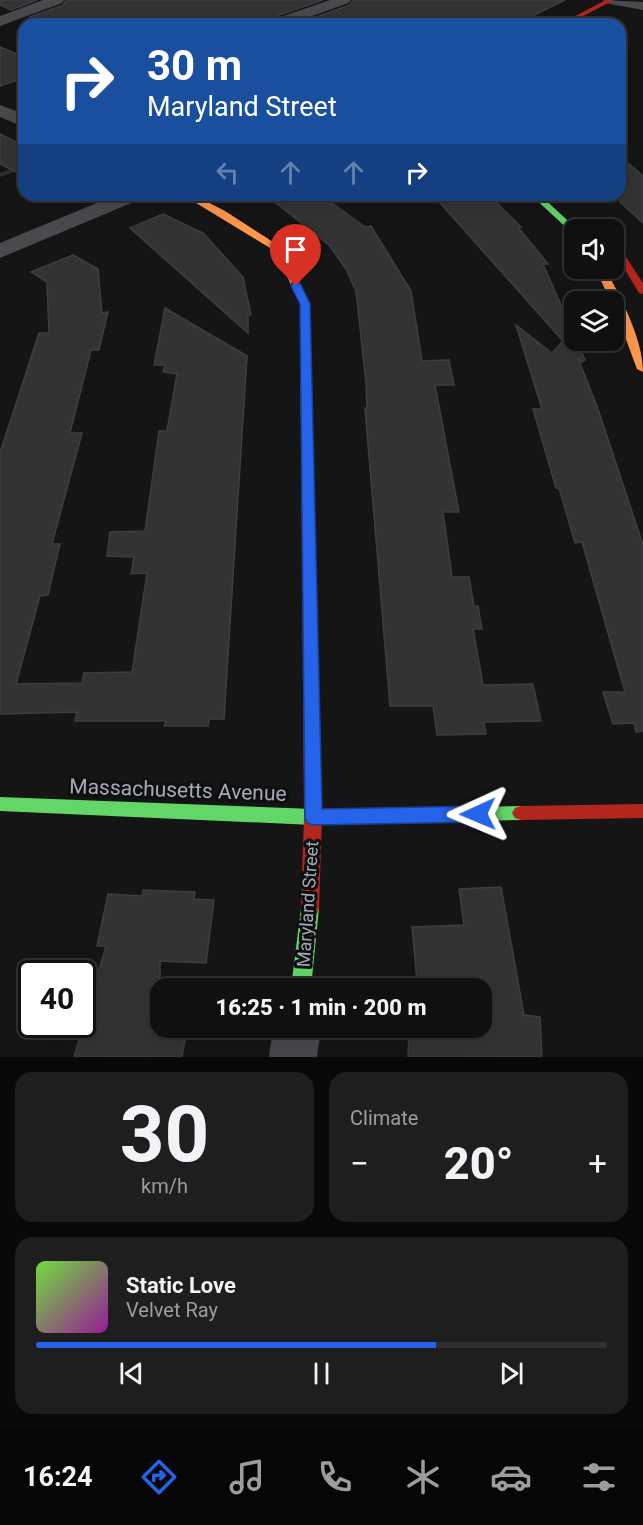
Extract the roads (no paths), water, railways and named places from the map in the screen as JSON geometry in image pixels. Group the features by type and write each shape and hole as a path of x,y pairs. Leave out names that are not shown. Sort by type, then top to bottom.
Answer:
{"street":[{"path":"0,21 57,0"},
{"path":"292,18 344,0"},
{"path":"575,18 610,0 643,6"},
{"path":"599,18 628,2"},
{"path":"0,251 120,201"},
{"name":"Maryland Street","path":"198,201 222,213 279,249 305,304 313,817 312,885 302,978"},
{"path":"542,201 564,221"},
{"path":"624,261 643,291"},
{"path":"606,279 643,369"},
{"name":"Massachusetts Avenue","path":"0,804 313,817 643,811"},
{"path":"293,1057 296,1038"}],"waterway":[{"path":"0,175 18,168"}]}
